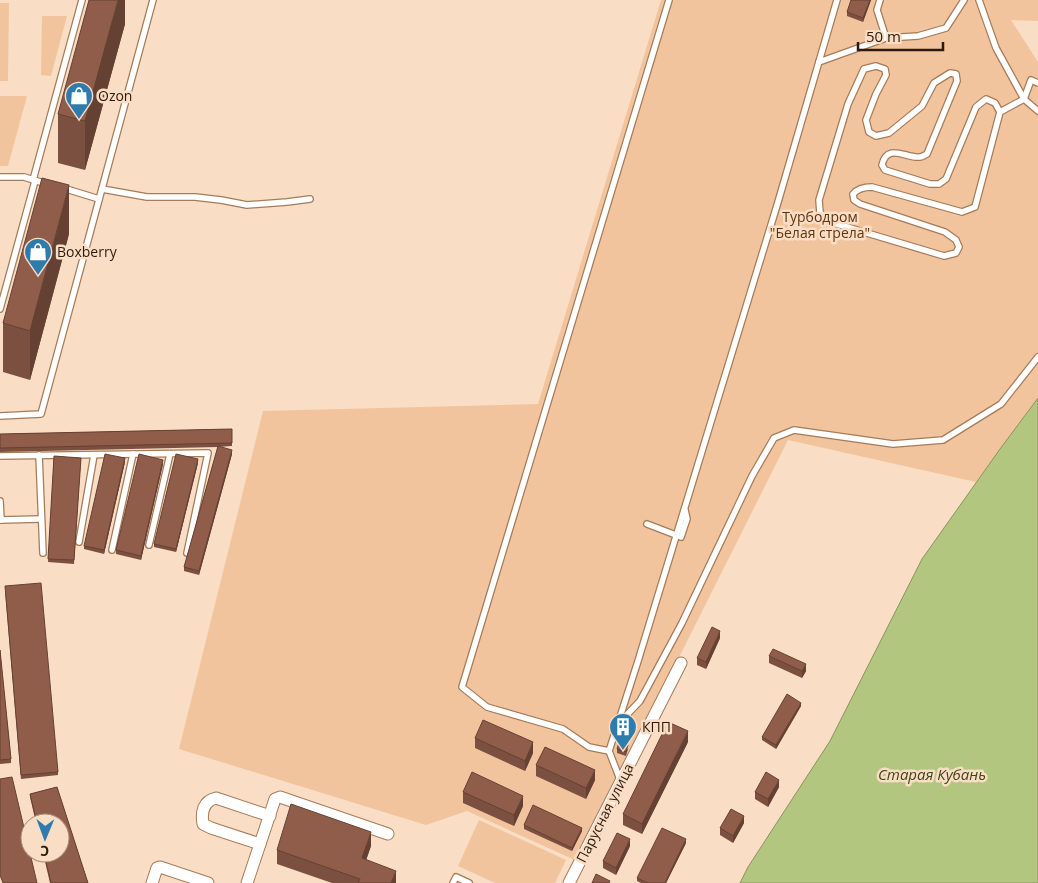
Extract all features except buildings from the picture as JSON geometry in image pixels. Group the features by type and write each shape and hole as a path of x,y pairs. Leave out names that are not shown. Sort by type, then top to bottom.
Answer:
{"street":[{"name":"Парусная улица","path":"569,883 681,664"},
{"path":"248,883 276,799 280,797 388,834"},
{"path":"260,844 203,824 202,814 206,803 210,799 216,798 270,816"},
{"path":"152,883 157,868 160,867 208,883"}],"lane":[{"path":"0,309 82,0"},
{"path":"0,416 41,414 153,0"},
{"path":"609,752 588,747 563,729 487,708 462,687 669,0"},
{"path":"621,782 609,752 775,211 837,0"},
{"path":"880,0 877,10 886,38"},
{"path":"819,62 886,38 918,36 946,28 964,0"},
{"path":"979,0 996,48 1024,99 1038,110"},
{"path":"1000,112 995,103 986,99 976,107 946,179 939,184 930,184 885,170 882,165 883,160 889,154 898,152 919,158 927,154 957,81 956,74 950,73 934,83 922,106 889,133 876,136 869,132 866,120 886,75 884,69 876,66 864,68 848,104 819,200 820,213 830,222 944,256 956,253 959,247 956,240 945,232 860,204 854,200 853,194 863,187 872,187 962,212 975,208 1000,112 1024,99 1031,80 1038,83"},
{"path":"0,177 24,177 99,199"},
{"path":"102,189 147,197 194,197 247,205 310,198"},
{"path":"617,725 640,701 682,623 752,476 774,438 794,430 893,444 943,440 1001,404 1038,357"},
{"path":"0,456 208,453 187,553"},
{"path":"112,550 133,454"},
{"path":"149,545 170,454"},
{"path":"38,455 43,553"},
{"path":"79,542 94,455"},
{"path":"0,501 0,520 41,519"},
{"path":"647,524 676,535"},
{"path":"453,883 456,877 470,883"}],"green space":[{"name":"Турбодром \"Белая стрела\"","path":"661,0 1038,0 1038,21 1011,20 1038,62 1038,398 976,482 788,440 577,861 467,811 426,825 179,749 263,411 538,404"},
{"path":"0,3 9,3 8,81 0,81"},
{"path":"42,16 67,16 51,76 41,75"},
{"path":"0,96 27,96 8,166 0,166"},
{"path":"479,820 566,860 555,883 495,883 458,866"}],"water":[{"name":"Старая Кубань","path":"1038,398 1038,883 740,883 748,867 830,741 922,559"}],"place":[{"name":"Ozon","path":"79,120"},
{"name":"Boxberry","path":"38,276"},
{"name":"КПП","path":"623,751"}]}
